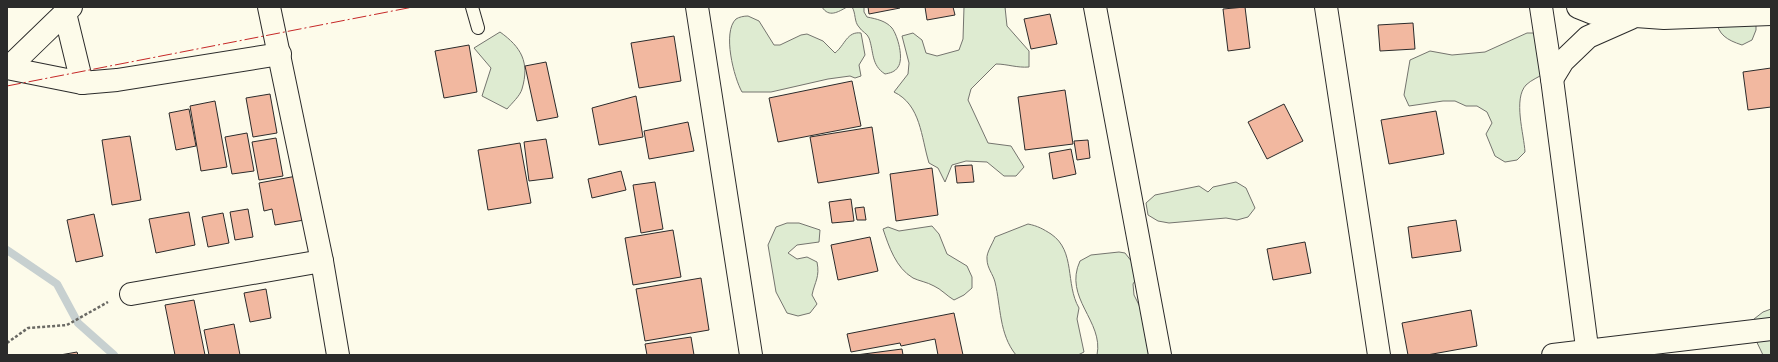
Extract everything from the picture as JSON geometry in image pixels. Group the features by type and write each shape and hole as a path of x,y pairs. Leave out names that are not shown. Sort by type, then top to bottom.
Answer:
{"street":[{"path":"269,7 322,261 338,355"},
{"path":"697,7 751,355"},
{"path":"1095,7 1160,355"},
{"path":"1326,7 1379,355"},
{"path":"1541,7 1588,352"},
{"path":"1578,7 1593,13 1664,18 1771,14"},
{"path":"68,10 82,83"},
{"path":"7,68 68,10"},
{"path":"1552,79 1563,61 1588,37 1636,16"},
{"path":"7,68 82,83 117,80 280,54"},
{"path":"131,294 322,261"},
{"path":"1553,355 1771,329"}],"lane":[{"path":"472,7 478,28"}],"path":[{"path":"7,343 28,328 67,325 86,313"}],"green space":[{"path":"822,7 847,7 831,13"},
{"path":"852,7 864,7 864,12 867,17 884,22 892,28 898,42 900,63 897,69 891,73 885,74 877,67 869,38 857,25"},
{"path":"964,7 1005,7 1007,26 1029,51 1029,67 996,64 971,89 968,100 988,143 1011,146 1024,167 1016,176 1004,176 987,162 966,161 952,165 945,182 938,168 929,163 922,133 915,113 903,98 894,92 908,74 909,63 902,36 913,33 922,40 926,53 937,56 959,50 963,39"},
{"path":"748,16 759,21 774,45 780,45 801,35 807,34 823,41 835,53 849,36 856,33 861,33 865,55 859,65 861,76 855,78 850,76 828,79 771,92 742,92 733,66 730,34 732,25 736,19"},
{"path":"1756,18 1756,30 1752,40 1742,45 1728,39 1721,33 1716,19"},
{"path":"500,32 513,43 522,56 525,71 521,92 507,109 482,96 491,68 474,48"},
{"path":"1527,33 1539,33 1545,73 1528,83 1522,91 1520,99 1520,117 1525,152 1517,160 1505,162 1495,156 1486,134 1492,123 1487,112 1477,106 1466,106 1455,101 1443,101 1409,106 1404,95 1410,60 1430,51 1452,55 1485,52"},
{"path":"1236,182 1246,188 1255,208 1248,217 1237,220 1226,218 1169,223 1158,221 1148,215 1146,203 1155,195 1199,186 1208,192 1213,187"},
{"path":"787,223 799,223 820,230 819,242 797,245 788,253 797,259 807,257 817,262 818,267 818,275 812,295 817,304 810,313 798,316 787,313 776,292 768,245 776,227"},
{"path":"1028,224 1051,234 1059,241 1064,249 1072,289 1079,308 1077,319 1084,352 1078,355 1016,355 1006,338 1001,320 995,282 987,262 987,257 995,237"},
{"path":"932,226 939,234 947,254 967,266 972,277 972,288 964,295 954,300 937,287 913,278 902,269 894,256 883,229 888,227 899,231"},
{"path":"1119,252 1125,253 1132,262 1136,279 1133,284 1134,295 1142,311 1156,355 1097,355 1098,343 1095,331 1076,287 1076,274 1080,261 1091,255"},
{"path":"1771,309 1771,355 1763,355 1752,332 1754,319 1763,312"}],"building":[{"path":"868,7 900,7 900,8 869,14"},
{"path":"925,7 953,7 955,15 927,20"},
{"path":"1245,7 1250,48 1228,51 1223,9"},
{"path":"1050,14 1057,44 1031,49 1024,19"},
{"path":"1413,23 1415,49 1380,51 1378,25"},
{"path":"674,36 681,81 639,88 631,43"},
{"path":"469,45 477,92 444,98 435,51"},
{"path":"546,62 558,117 537,121 525,66"},
{"path":"1771,68 1771,107 1748,110 1743,72"},
{"path":"852,81 861,126 778,142 769,98"},
{"path":"1065,90 1073,144 1025,150 1018,97"},
{"path":"270,94 277,133 253,137 246,98"},
{"path":"636,96 643,137 599,145 592,108"},
{"path":"215,101 227,167 201,171 190,106"},
{"path":"1284,104 1303,141 1267,159 1248,122"},
{"path":"189,109 196,146 176,150 169,113"},
{"path":"1436,111 1444,154 1389,164 1381,120"},
{"path":"688,122 694,151 649,159 644,131"},
{"path":"872,127 879,173 818,183 810,137"},
{"path":"247,133 254,171 232,174 225,137"},
{"path":"130,136 141,200 112,205 102,140"},
{"path":"276,138 283,176 259,180 252,142"},
{"path":"546,139 553,178 529,181 524,142"},
{"path":"1088,140 1090,158 1077,160 1074,141"},
{"path":"520,143 531,203 488,210 478,150"},
{"path":"1071,149 1076,174 1053,179 1049,153"},
{"path":"972,165 974,182 957,183 955,166"},
{"path":"932,168 938,215 896,221 890,174"},
{"path":"621,171 626,190 592,198 588,179"},
{"path":"302,175 310,219 275,225 272,209 264,211 259,183"},
{"path":"655,182 663,229 641,233 633,185"},
{"path":"851,199 854,221 832,223 829,202"},
{"path":"864,207 866,220 857,220 855,208"},
{"path":"248,209 253,237 235,240 230,212"},
{"path":"189,212 195,245 156,253 149,219"},
{"path":"223,213 229,243 208,247 202,217"},
{"path":"94,214 103,256 76,262 67,220"},
{"path":"1456,220 1461,251 1412,258 1408,227"},
{"path":"673,230 681,277 633,285 625,238"},
{"path":"870,237 878,271 838,280 831,245"},
{"path":"1305,242 1311,273 1273,280 1267,249"},
{"path":"701,278 709,330 645,341 636,289"},
{"path":"266,289 271,318 250,322 244,293"},
{"path":"194,300 205,355 175,355 165,305"},
{"path":"1471,310 1477,346 1427,355 1408,355 1402,323"},
{"path":"954,313 963,355 938,355 935,339 901,346 900,343 851,352 847,334"},
{"path":"234,324 240,355 209,355 204,330"},
{"path":"691,337 694,355 647,355 645,344"},
{"path":"902,349 903,355 856,355"},
{"path":"77,352 78,355 60,355"}],"waterway":[{"path":"7,250 57,284 78,323 114,355"}],"power":[{"path":"7,86 413,7"}]}
